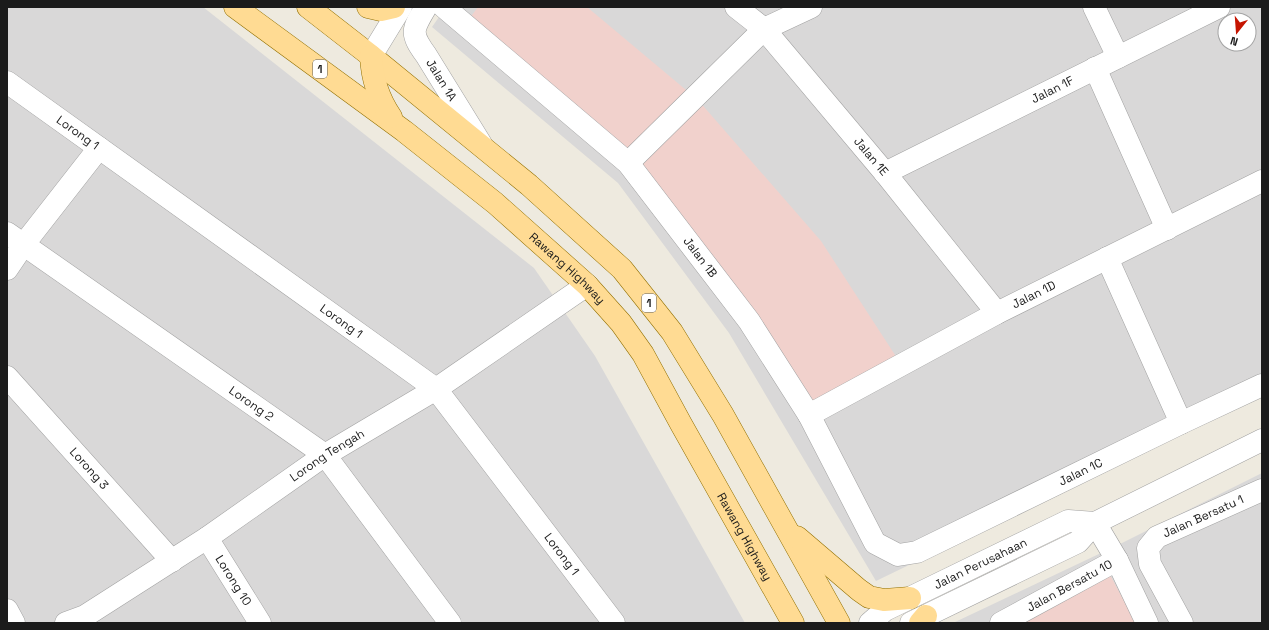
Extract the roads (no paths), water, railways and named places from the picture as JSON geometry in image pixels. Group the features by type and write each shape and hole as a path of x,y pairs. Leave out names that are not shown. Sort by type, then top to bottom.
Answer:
{"main road":[{"name":"Rawang Highway","path":"235,7 404,131 495,203 587,285 621,323 644,354 681,424 789,615"},
{"name":"1","path":"308,7 371,56 557,210 622,269 668,326 724,415 839,623"},
{"path":"368,7 381,10 394,7"},
{"path":"371,56 372,69 378,95 393,120 404,131"},
{"path":"785,527 869,597 884,600 910,598"},
{"path":"789,615 805,623"}],"street":[{"path":"371,56 401,7"},
{"name":"Jalan 1A","path":"426,7 419,18 414,33 417,42 485,151"},
{"name":"Jalan 1E","path":"736,7 764,29 885,173 997,313"},
{"path":"628,163 764,29 811,7"},
{"path":"1094,7 1118,57"},
{"name":"Jalan 1F","path":"885,173 1220,7"},
{"name":"Jalan 1B","path":"456,11 628,163 749,321 809,415 875,543 898,555"},
{"path":"1095,68 1167,229"},
{"name":"Lorong 1","path":"7,82 436,389 614,623"},
{"path":"7,269 15,238 99,148"},
{"name":"Jalan 1D","path":"809,415 997,313 1262,181"},
{"name":"Lorong 2","path":"15,238 325,455 450,623"},
{"path":"1107,258 1181,423"},
{"name":"Lorong Tengah","path":"66,623 86,616 172,561 325,455 436,389 587,285"},
{"name":"Lorong 3","path":"7,377 172,561"},
{"name":"Jalan 1C","path":"898,555 917,552 1262,385"},
{"name":"Jalan Perusahaan","path":"919,620 1078,542 1095,523 1262,440"},
{"name":"Jalan Bersatu 1","path":"1182,623 1150,564 1148,548 1156,537 1262,490"},
{"name":"Jalan Perusahaan","path":"870,623 885,610 1068,521 1095,523"},
{"path":"1095,523 1117,560 1147,623"},
{"name":"Lorong 10","path":"207,538 260,623"},
{"name":"Jalan Bersatu 10","path":"1013,620 1117,560"},
{"path":"7,610 14,623"}]}
